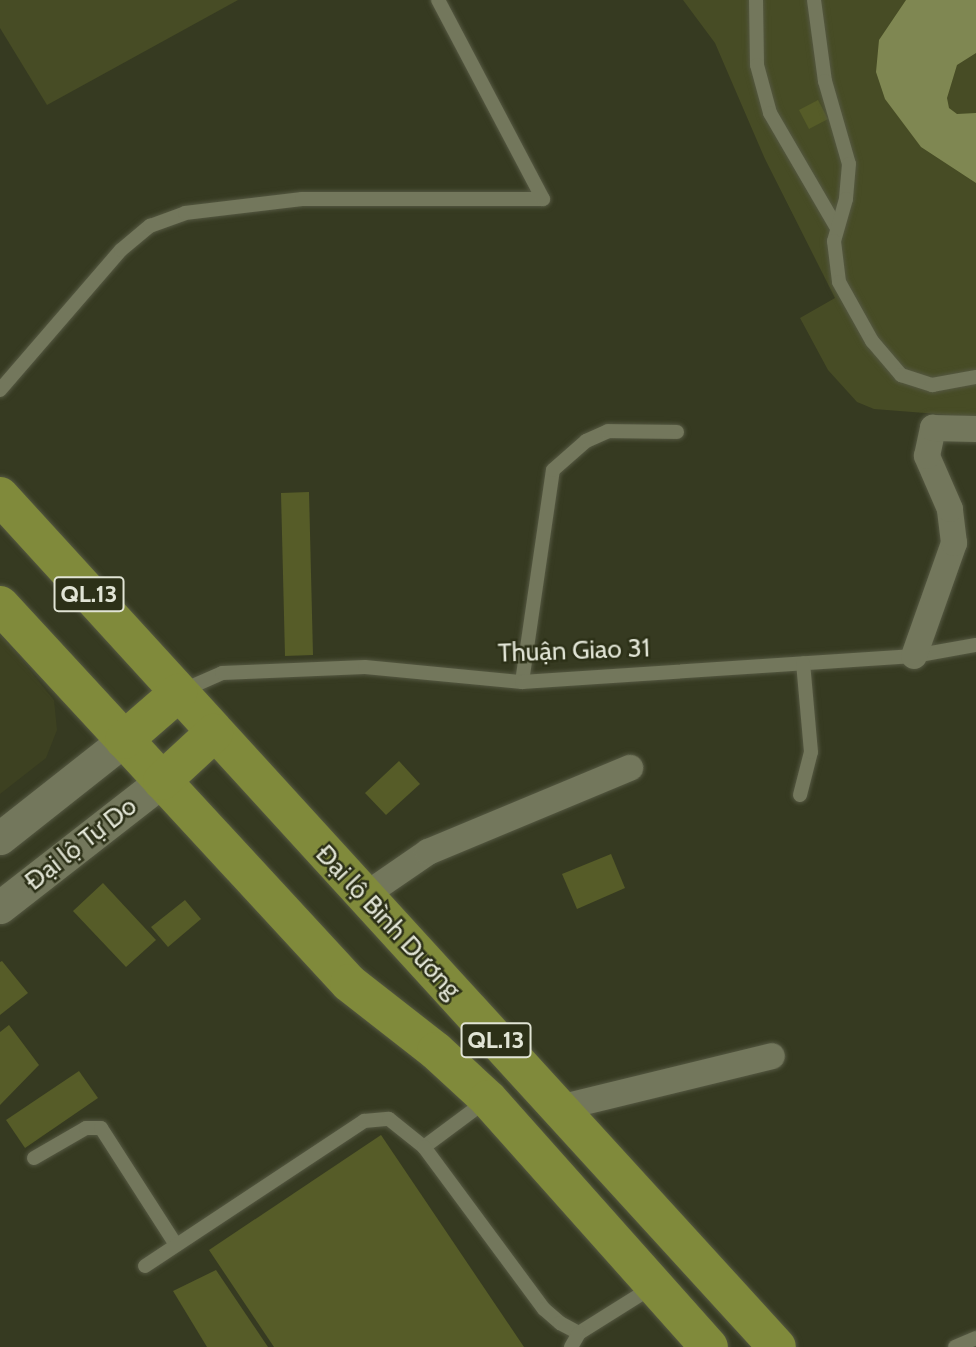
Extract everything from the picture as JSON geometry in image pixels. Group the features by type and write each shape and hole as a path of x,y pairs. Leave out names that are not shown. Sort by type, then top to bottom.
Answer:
{"highway":[{"name":"Đại lộ Bình Dương","path":"0,496 777,1347"},
{"name":"QL.13","path":"0,605 349,983 436,1051 488,1099 709,1347"},
{"path":"124,740 178,693"},
{"path":"162,781 214,733"}],"street":[{"path":"914,656 954,543 950,509 927,456 933,428 976,429"},
{"name":"Đại lộ Tự Do","path":"5,830 124,740"},
{"path":"364,896 440,846 630,768"},
{"name":"Đại lộ Tự Do","path":"0,907 162,781"},
{"path":"559,1108 772,1056"}],"lane":[{"path":"0,390 121,250 150,226 185,213 302,199 543,199 438,0"},
{"path":"756,0 757,65 770,113 837,228"},
{"path":"814,0 825,81 849,164 846,199 833,254 839,282 886,361 916,382 948,384 976,377"},
{"path":"522,682 553,470 586,441 608,431 677,432"},
{"name":"Thuận Giao 31","path":"178,693 222,673 365,667 522,682 914,656 976,645"},
{"path":"800,795 811,752 803,663"},
{"path":"424,1147 488,1099"},
{"path":"145,1266 364,1121 389,1119 424,1147 544,1308 579,1333"},
{"path":"34,1158 86,1128 101,1128 176,1245"},
{"path":"571,1347 579,1333 655,1285"},
{"path":"956,1347 976,1338"}],"shaded area":[{"path":"0,0 238,0 47,105 0,28"},
{"path":"683,0 976,0 976,417 874,409 857,402 828,370 800,318 835,298 765,159 715,43"},
{"path":"906,0 976,0 976,53 957,65 947,98 949,108 957,114 976,113 976,183 921,147 885,99 876,72 879,40"},
{"path":"0,634 54,700 57,730 46,758 0,794"}],"building":[{"path":"818,100 828,119 809,129 799,110"},
{"path":"309,492 313,655 285,656 281,493"},
{"path":"399,761 420,784 386,815 365,793"},
{"path":"611,854 625,888 577,909 562,874"},
{"path":"103,883 156,940 126,967 73,911"},
{"path":"185,900 201,919 168,947 151,927"},
{"path":"2,961 28,993 0,1015 0,962"},
{"path":"9,1025 39,1065 0,1105 0,1032"},
{"path":"79,1071 98,1098 25,1148 6,1120"},
{"path":"381,1135 524,1347 274,1347 209,1250"},
{"path":"216,1270 268,1347 207,1347 173,1291"}]}
